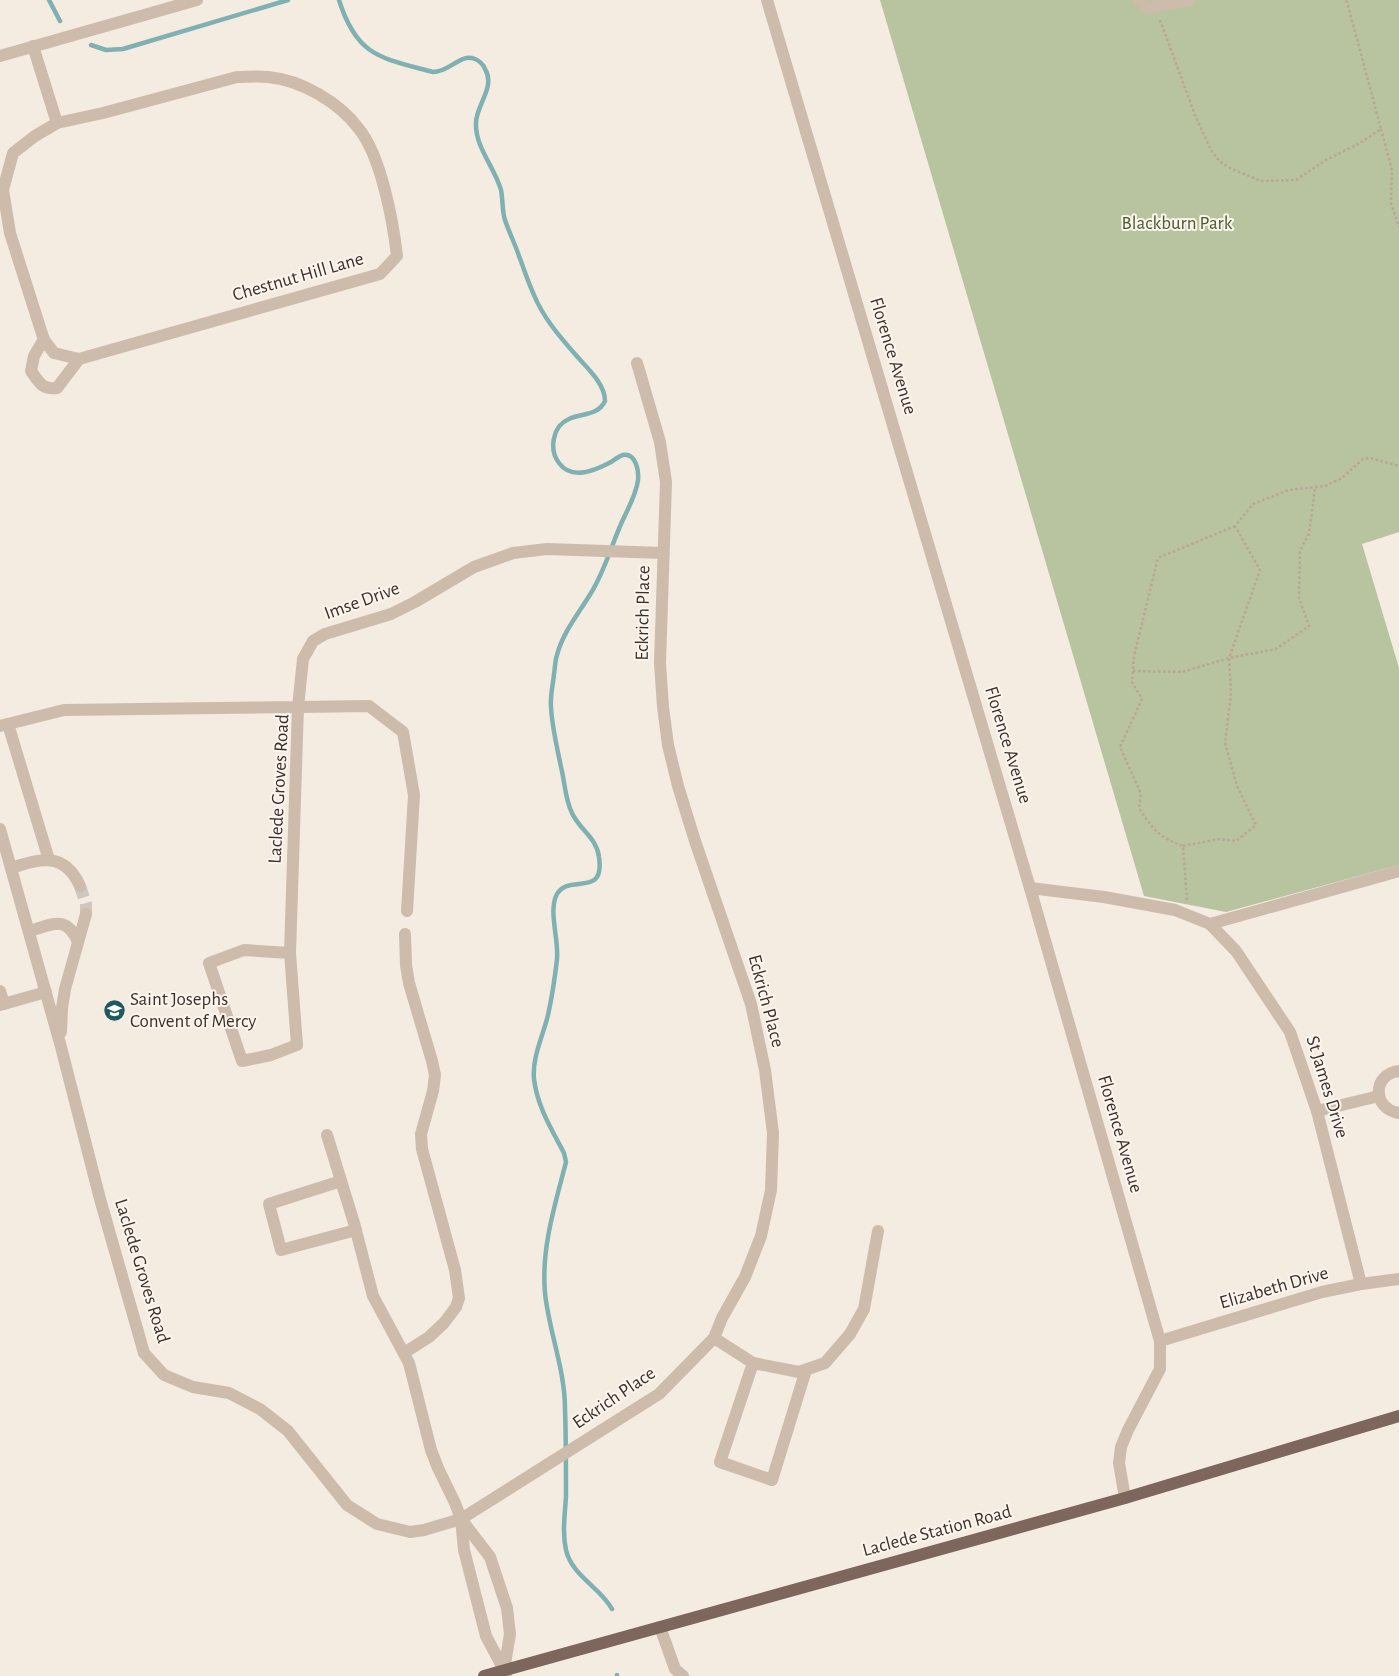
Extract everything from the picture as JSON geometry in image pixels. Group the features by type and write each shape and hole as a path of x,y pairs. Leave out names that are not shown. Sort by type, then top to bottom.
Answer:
{"main road":[{"name":"Laclede Station Road","path":"484,1676 505,1673 660,1627 1125,1498 1399,1416"}],"street":[{"path":"0,56 197,0"},
{"name":"Florence Avenue","path":"767,0 1030,888 1160,1341 1160,1369 1121,1447 1119,1463 1125,1498"},
{"path":"1139,0 1148,8 1189,0"},
{"path":"33,46 57,124"},
{"name":"Chestnut Hill Lane","path":"237,76 269,77 300,85 317,93 343,112 360,129 385,189 397,256 380,274 79,359 54,353 44,339 10,233 3,190 13,153 35,136 57,124 237,76"},
{"path":"44,339 34,356 32,371 40,384 50,389 57,388 79,359"},
{"name":"Eckrich Place","path":"461,1519 659,1394 714,1338 722,1318 745,1277 761,1236 771,1190 773,1133 765,1070 751,1004 695,841 668,745 660,663 666,482 660,442 637,363"},
{"name":"Imse Drive","path":"298,708 303,659 314,641 325,634 391,614 474,567 513,553 547,549 663,553"},
{"name":"Laclede Groves Road","path":"290,953 244,950 210,963 242,1061 297,1045 290,953 298,708 369,706 403,732 414,795 407,912"},
{"path":"49,860 4,725 64,710 298,708"},
{"name":"Laclede Groves Road","path":"0,829 61,1047 100,1200 144,1353 164,1375 193,1387 229,1393 260,1409 288,1431 347,1505 377,1524 410,1532 424,1530 461,1519"},
{"path":"11,868 37,860 49,860 70,869 80,886"},
{"path":"1030,888 1104,897 1176,910 1210,924 1399,871"},
{"path":"61,1047 62,1008 65,990 86,914"},
{"name":"St James Drive","path":"1210,924 1236,951 1290,1032 1317,1111 1361,1284"},
{"path":"29,931 52,925 68,925 74,931 78,942"},
{"path":"404,1353 429,1337 444,1323 456,1307 459,1298 455,1270 422,1149 421,1134 433,1091 435,1075 409,982 406,965 405,934"},
{"path":"0,991 2,1004 46,992"},
{"path":"1399,1071 1384,1077 1380,1082 1379,1096 1386,1108 1392,1112 1399,1113"},
{"path":"1317,1111 1379,1096"},
{"path":"326,1135 356,1230 373,1296 404,1353 413,1376 431,1450 461,1519 464,1550 486,1636 505,1673"},
{"path":"341,1181 269,1204 281,1250 356,1230"},
{"path":"714,1338 753,1363 800,1372 825,1363 850,1334 864,1308 878,1231"},
{"name":"Elizabeth Drive","path":"1160,1341 1322,1292 1399,1279"},
{"path":"753,1363 720,1462 772,1480 806,1370"},
{"path":"461,1519 490,1557 507,1608 510,1634 505,1673"},
{"path":"660,1627 675,1669 682,1676"}],"path":[{"path":"1345,0 1392,170 1391,203 1399,227"},
{"path":"1157,6 1162,27 1195,115 1211,150 1219,161 1230,168 1262,181 1296,180 1314,167 1360,143 1381,129"},
{"path":"1235,526 1260,570 1229,658 1231,693 1225,743 1237,786 1256,825 1236,841 1219,839 1182,846 1167,840 1154,830 1139,808 1141,794 1120,747 1142,699 1132,682 1134,656 1158,558 1235,526 1253,504 1289,490 1325,486 1342,478 1363,459 1370,458 1399,466"},
{"path":"1133,671 1182,672 1229,658 1276,649 1309,626 1299,598 1300,550 1309,534 1315,488"},
{"path":"1182,846 1187,914"}],"green space":[{"name":"Blackburn Park","path":"880,0 1399,0 1399,532 1362,544 1399,668 1399,865 1226,912 1144,896"}],"waterway":[{"path":"49,0 60,21"},
{"path":"91,45 106,50 123,49 288,0"},
{"path":"339,0 354,33 363,44 385,58 433,72 445,69 464,58 475,59 483,66 488,76 488,82 477,116 477,132 482,149 501,190 503,213 517,252 542,311 557,333 594,376 604,394 605,401 594,412 569,419 559,427 553,445 556,458 564,468 570,472 577,473 591,471 623,455 627,455 636,463 638,472 635,492 604,568 596,585 567,631 556,660 551,699 552,714 566,797 575,819 598,850 599,870 597,878 592,882 569,885 562,888 554,901 556,966 548,1015 536,1055 534,1071 538,1099 564,1153 566,1162 553,1210 544,1276 547,1308 560,1365 564,1394 566,1431 564,1530 566,1550 574,1567 601,1594 612,1609"}],"tunnel":[{"path":"80,886 86,904 86,914"}],"place":[{"name":"Saint Josephs Convent of Mercy","path":"114,1010"}]}
